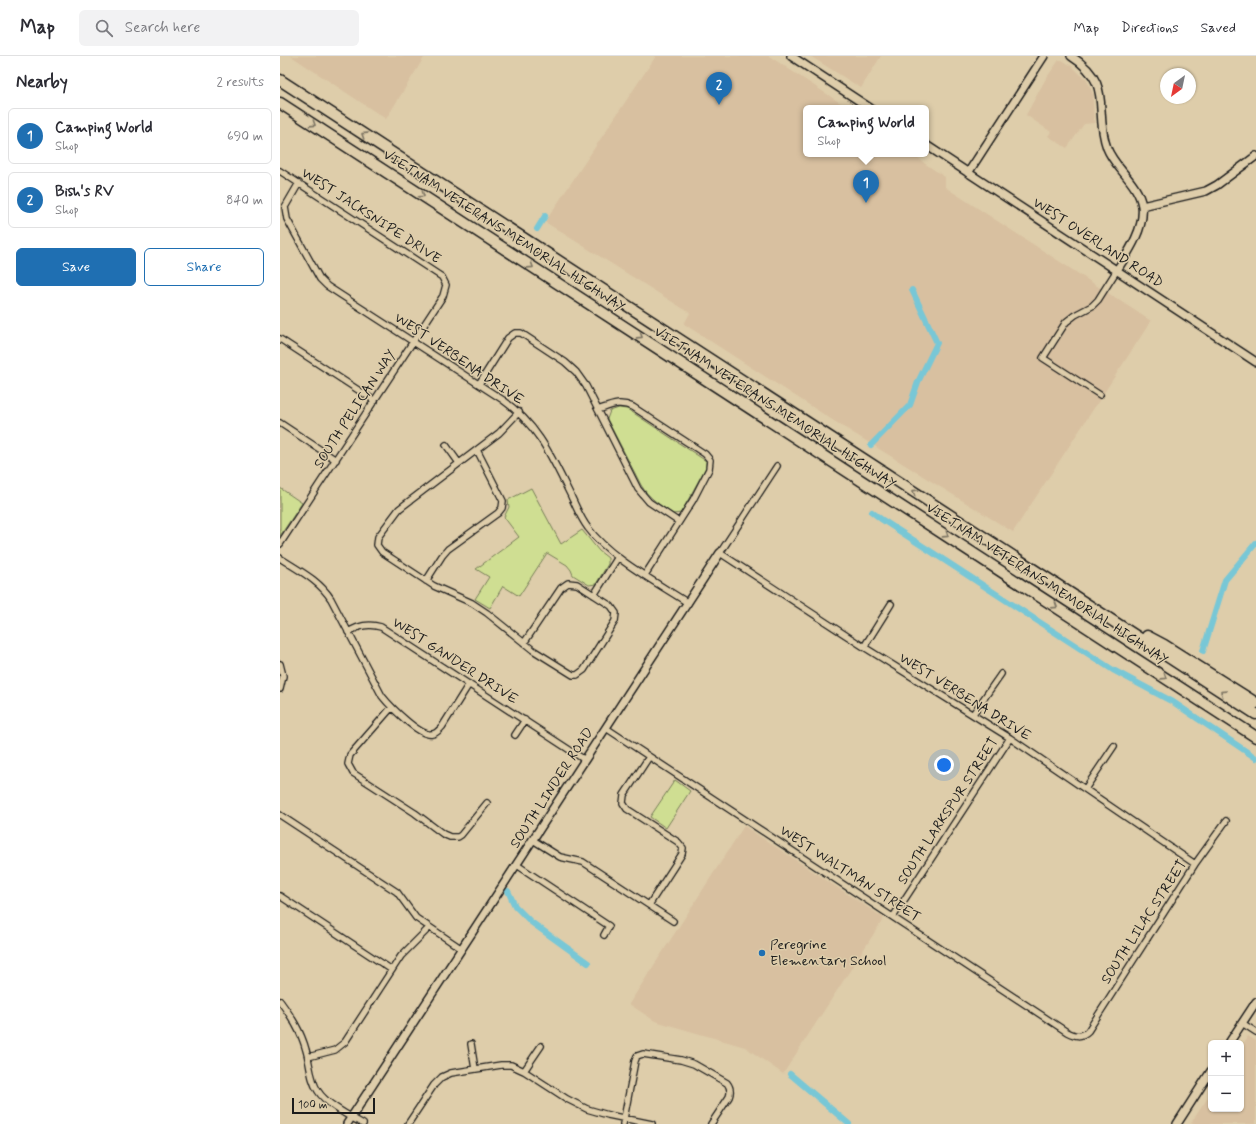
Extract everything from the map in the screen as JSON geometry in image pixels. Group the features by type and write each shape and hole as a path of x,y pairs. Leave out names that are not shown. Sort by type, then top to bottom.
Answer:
{"highway":[{"name":"VIETNAM VETERANS MEMORIAL HIGHWAY","path":"280,80 1256,714"},
{"name":"VIETNAM VETERANS MEMORIAL HIGHWAY","path":"280,103 1256,737"},
{"path":"1105,616 1164,645 1256,703"}],"street":[{"path":"791,56 865,105"},
{"path":"968,173 1044,56"},
{"path":"1071,56 1080,62 1093,76 1100,92 1104,139 1108,150 1114,161 1126,174 1135,189 1142,206 1141,222 1134,242 1098,300 1092,306 1075,315 1066,322 1043,358 1100,395"},
{"name":"WEST OVERLAND ROAD","path":"929,147 1256,362"},
{"path":"1142,206 1206,191 1217,185 1256,156"},
{"name":"WEST JACKSNIPE DRIVE","path":"280,171 442,277 446,285"},
{"name":"WEST VERBENA DRIVE","path":"299,183 285,207 287,219 320,278 327,286 479,384 519,412 541,438 588,528 600,543 644,575 688,603"},
{"name":"SOUTH PELICAN WAY","path":"280,544 444,296 446,285"},
{"path":"479,384 508,338 514,333 521,333 565,362 576,372 586,386 638,489 649,502 679,522"},
{"path":"280,339 374,401"},
{"path":"598,410 616,403 633,407 705,454 710,460 706,475 679,522 644,575"},
{"path":"519,412 500,433 399,509 378,537 377,545 382,552 434,586 472,603 487,613 524,643 569,674 577,675 584,670 615,621 616,613 611,606 577,584 568,583 562,588 524,643"},
{"path":"280,423 336,460"},
{"path":"446,445 458,464"},
{"path":"426,580 448,549 498,513 502,508 503,501 477,450"},
{"name":"SOUTH LINDER ROAD","path":"347,1124 777,466"},
{"name":"WEST VERBENA DRIVE","path":"720,553 864,647 1010,738 1195,864"},
{"path":"594,595 618,557"},
{"path":"280,558 314,580 323,588 331,599 382,696 418,730 424,734 431,735 438,732 469,684"},
{"path":"864,647 891,604"},
{"name":"WEST GANDER DRIVE","path":"348,632 362,626 374,625 381,627 586,760"},
{"path":"280,664 283,676 280,689"},
{"path":"973,714 1001,674"},
{"path":"392,707 350,755 348,764 353,773 415,813 443,834 450,837 458,837 464,832 487,804"},
{"name":"WEST GANDER DRIVE","path":"515,735 525,720"},
{"name":"WEST WALTMAN STREET","path":"606,728 1067,1032 1075,1036 1081,1036"},
{"name":"SOUTH LARKSPUR STREET","path":"893,917 1010,738"},
{"path":"1085,789 1114,746"},
{"path":"649,757 624,795 623,803 627,809 678,842 683,848 682,854 649,905"},
{"path":"280,815 398,892 416,918 462,949"},
{"name":"SOUTH LILAC STREET","path":"1081,1036 1088,1031 1195,864 1226,821"},
{"path":"533,840 560,857 583,862 672,921"},
{"path":"517,865 609,926 604,935"},
{"path":"280,896 392,970"},
{"path":"308,1057 335,1050 345,1042 405,952 429,928"},
{"path":"280,1000 300,1032 318,1092 327,1101 362,1124"},
{"path":"1231,1040 1256,1002"},
{"path":"1242,1023 1256,1032"},
{"path":"471,1044 475,1069"},
{"path":"524,1072 541,1046"},
{"path":"623,1121 635,1061 637,1056 643,1054 681,1060 694,1064 727,1083 730,1087 731,1093 711,1124"},
{"path":"408,1124 434,1084 442,1077 451,1073 501,1065 511,1065 575,1104 623,1121 652,1124"},
{"path":"1177,1124 1208,1076"}],"shaded area":[{"path":"291,56 425,56 386,119"},
{"path":"656,56 769,56 843,105 803,105 803,157 917,157 945,177 945,187 1151,321 1013,532 834,421 684,324 690,313 545,222"},
{"path":"810,56 881,56 861,88"},
{"path":"1059,60 1062,60 1073,67 1086,78 1094,96 1094,123 1084,124 1067,148 1048,136 1051,132 1026,115 1045,80"},
{"name":"Peregrine Elementary School","path":"744,826 884,918 783,1074 745,1047 655,1021 629,1004"},
{"path":"1248,1036 1256,1041 1256,1124 1191,1123 1208,1098 1208,1112 1244,1112 1244,1042"}],"green space":[{"path":"619,408 627,409 632,412 706,461 706,467 681,513 673,514 664,508 651,498 641,485 607,419 610,411"},
{"path":"280,488 302,503 280,536"},
{"path":"531,488 561,544 582,530 599,551 608,558 608,564 596,584 589,585 573,575 567,565 547,553 519,596 503,586 490,608 475,599 489,577 476,569 519,537 504,517 509,507 508,500"},
{"path":"675,780 690,791 666,828 650,817"}],"waterway":[{"path":"537,229 545,216"},
{"path":"871,445 910,405 918,382 937,343 912,290"},
{"path":"872,512 1113,670 1173,702 1256,758"},
{"path":"1203,651 1225,580 1256,543"},
{"path":"508,891 515,906 531,922 588,963"},
{"path":"790,1074 849,1124"}],"place":[{"name":"Bish's RV","path":"719,105"},
{"name":"Camping World","path":"866,203"},
{"name":"Peregrine Elementary School","path":"762,953"}]}
